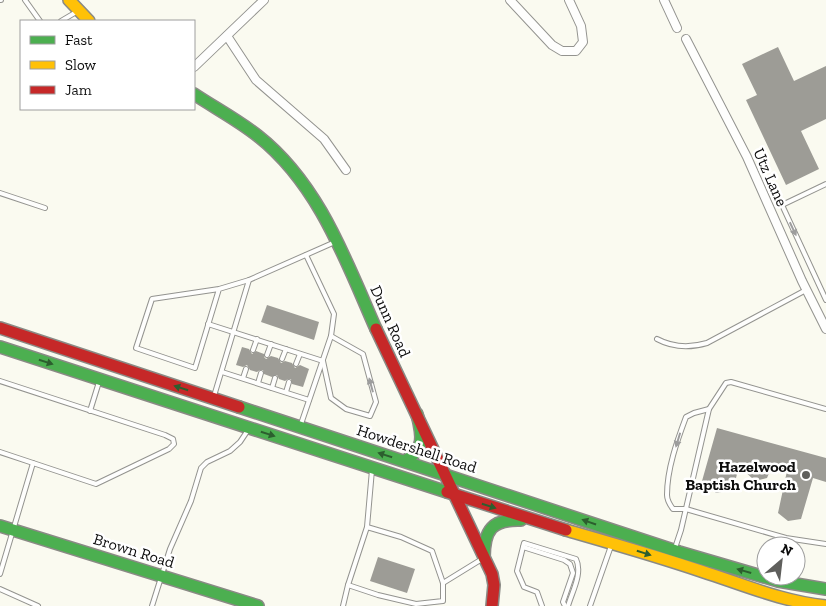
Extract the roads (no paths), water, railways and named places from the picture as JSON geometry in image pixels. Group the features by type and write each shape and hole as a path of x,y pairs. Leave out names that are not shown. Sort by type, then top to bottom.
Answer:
{"main road":[{"path":"69,0 88,20"},
{"name":"Dunn Road","path":"195,95 258,136 277,154 296,174 328,222 398,376 492,574 494,585 492,606"},
{"name":"Howdershell Road","path":"0,328 675,550 778,581 826,589"},
{"name":"Howdershell Road","path":"0,347 537,521 699,570 770,594 826,606"},
{"path":"405,461 418,451 422,440 422,431 417,414"},
{"path":"484,558 483,544 490,528 495,524 504,519 537,521"},
{"name":"Brown Road","path":"0,526 258,606"}],"street":[{"path":"195,66 264,0"},
{"path":"510,0 552,46 562,51 576,51 582,42 581,26 569,0"},
{"path":"664,0 677,28"},
{"path":"227,36 256,80 324,139 346,170"},
{"name":"Utz Lane","path":"686,39 747,157 806,290 826,329"}],"lane":[{"path":"25,0 39,20"},
{"path":"63,20 78,11"},
{"path":"826,184 782,205 826,300"},
{"path":"0,193 45,208"},
{"path":"219,289 195,368 136,348 152,299 219,289 249,280 337,241"},
{"path":"300,426 331,336 334,314 306,256"},
{"path":"214,398 249,280"},
{"path":"657,339 668,345 697,346 707,344 806,290"},
{"path":"208,324 323,361"},
{"path":"323,361 331,398 346,409 370,416 376,402 363,354 331,336"},
{"path":"253,350 257,339"},
{"path":"267,355 271,344"},
{"path":"282,360 286,349"},
{"path":"296,364 300,354"},
{"path":"243,378 246,369"},
{"path":"222,372 309,400"},
{"path":"258,383 261,373"},
{"path":"272,388 276,378"},
{"path":"90,411 100,380"},
{"path":"0,382 165,435 173,439 174,444 170,449 96,484 0,452"},
{"path":"286,392 289,382"},
{"path":"675,550 709,410 726,383 731,382 826,409"},
{"path":"709,410 686,417 671,464 667,497 673,509 686,509 786,538 826,544"},
{"path":"152,606 170,549 191,501 201,468 207,462 230,451 240,442 249,428"},
{"path":"0,574 33,463"},
{"path":"343,606 348,585 368,527 372,468"},
{"path":"348,585 416,604 443,601 443,583 432,551 401,537 368,527"},
{"path":"523,548 564,560 570,564 573,573 563,602 567,606 579,573 579,565 576,559 524,543 517,571 524,587 537,592 542,606"},
{"path":"590,606 612,544"},
{"path":"443,583 484,558"},
{"path":"0,589 38,606"}],"place":[{"name":"Hazelwood Baptish Church","path":"806,475"}]}
